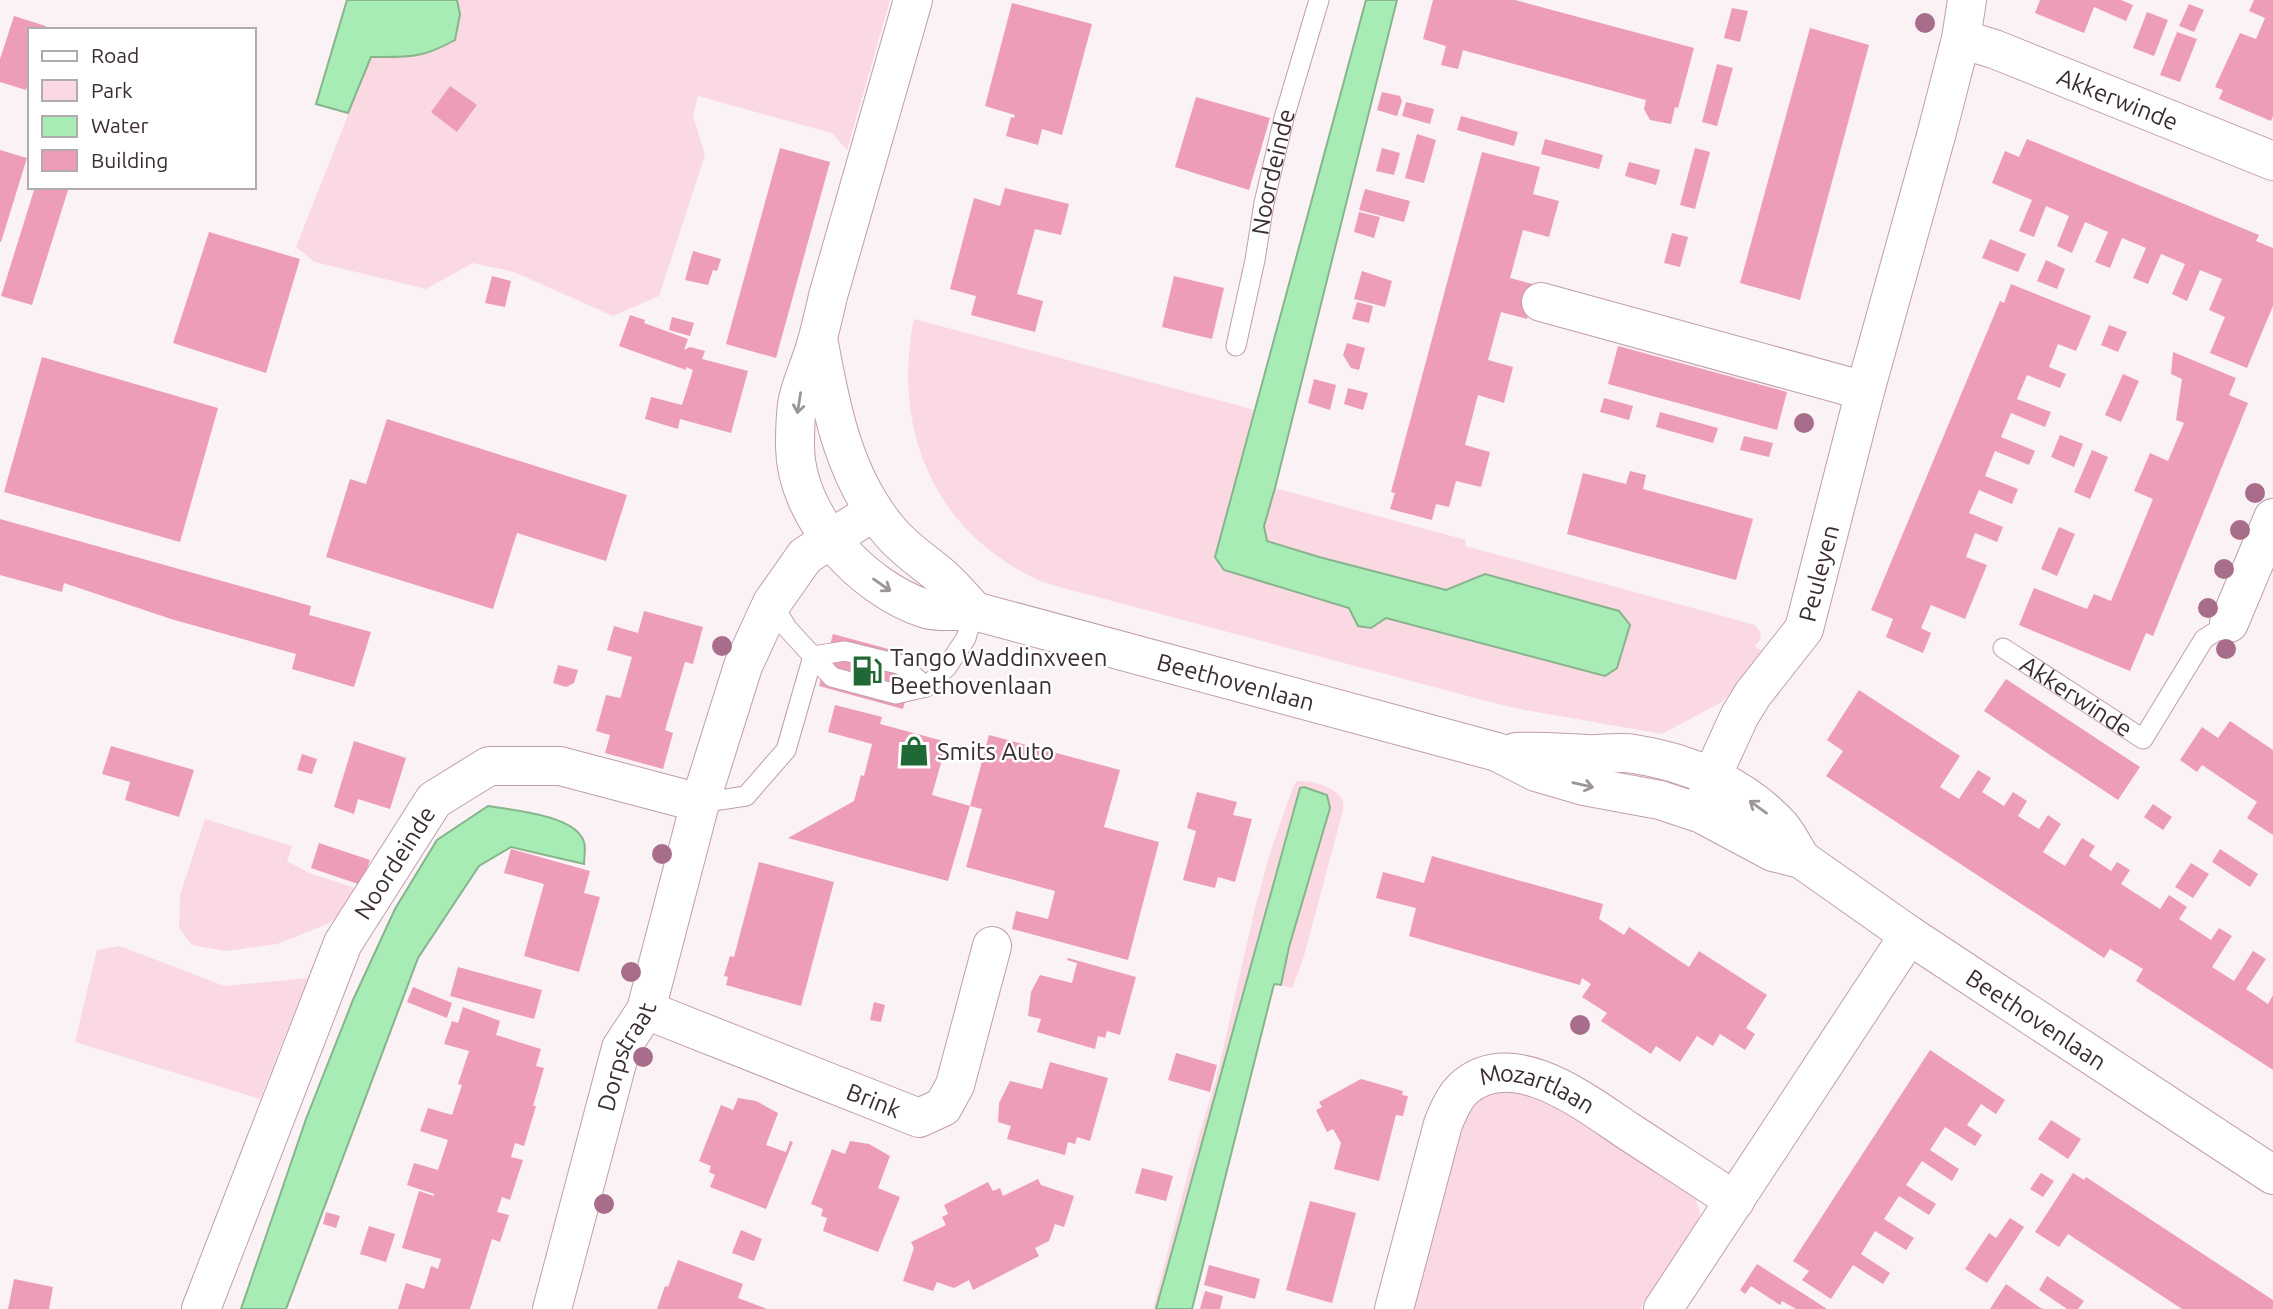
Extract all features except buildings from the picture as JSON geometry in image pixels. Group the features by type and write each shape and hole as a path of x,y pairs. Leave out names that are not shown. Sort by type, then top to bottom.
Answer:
{"street":[{"path":"831,540 813,514 800,479 795,449 798,399 818,337 912,0"},
{"name":"Peuleyen","path":"1702,814 1712,776 1740,715 1753,694 1804,629 1865,391 1937,132 1961,39 1968,0"},
{"name":"Akkerwinde","path":"1961,39 1994,48 2273,161"},
{"path":"1541,302 1865,391"},
{"path":"818,337 835,420 860,489 874,511 913,555 951,586 974,611"},
{"path":"700,803 743,666 772,603 804,556 874,511"},
{"name":"Akkerwinde","path":"2229,623 2273,518"},
{"name":"Beethovenlaan","path":"831,540 854,565 903,600 929,610 974,611 1497,752 1536,772 1584,786 1660,800 1702,814 1773,852 1801,859 1909,935 2273,1175"},
{"name":"Beethovenlaan","path":"1497,752 1539,751 1589,755 1633,753 1668,761 1712,776 1765,811 1783,830 1801,859"},
{"name":"Noordeinde","path":"201,1309 343,943 434,800 489,766 560,766 700,803"},
{"name":"Dorpstraat","path":"552,1309 621,1048 646,1010 700,803"},
{"path":"1663,1309 1909,935"},
{"name":"Brink","path":"646,1010 919,1118 943,1107 954,1085 992,946"},
{"name":"Mozartlaan","path":"1394,1309 1443,1124 1452,1103 1464,1087 1482,1077 1506,1072 1532,1075 1570,1093 1735,1201"}],"lane":[{"name":"Noordeinde","path":"1236,346 1283,118 1320,0"},
{"path":"772,603 786,628 832,677 896,694 926,687 947,667 966,638 974,611"},
{"name":"Akkerwinde","path":"2003,648 2143,739 2204,639 2229,623"},
{"path":"813,656 845,651 902,665 926,687"},
{"path":"700,803 746,796 786,751 813,656"}],"green space":[{"path":"457,0 890,0 847,150 832,133 698,96 693,116 705,155 659,296 613,316 514,272 473,263 426,289 315,262 296,247 371,57 414,57"},
{"path":"914,319 1255,410 1215,557 1224,570 1349,608 1371,627 1385,618 1605,676 1619,611 1485,574 1446,590 1267,541 1264,527 1275,488 1466,540 1465,546 1755,625 1761,634 1755,646 1765,654 1722,702 1662,734 1509,707 1045,583 1007,563 975,538 950,509 930,476 917,440 909,401 909,361"},
{"path":"1297,781 1328,787 1338,794 1343,804 1304,956 1292,988 1281,985 1289,947 1304,787 1300,789 1156,1309 1153,1309 1189,1169 1217,1076 1255,908 1271,850"},
{"path":"205,819 292,846 287,861 309,873 361,890 330,923 277,944 226,951 192,945 179,928 180,895"},
{"path":"120,946 224,986 308,978 260,1099 75,1042 97,950"},
{"path":"1501,1091 1538,1095 1696,1199 1700,1213 1698,1221 1640,1309 1411,1309 1458,1129 1475,1105"}],"water":[{"path":"347,0 457,0 460,14 455,40 433,51 414,56 371,57 348,113 316,104"},
{"path":"1366,0 1397,0 1264,526 1267,541 1446,590 1485,574 1619,611 1630,625 1617,668 1605,676 1386,618 1371,628 1358,626 1349,608 1224,570 1215,557"},
{"path":"1300,788 1327,795 1330,808 1289,947 1281,985 1274,984 1192,1309 1156,1309"},
{"path":"488,806 542,815 569,826 579,833 584,842 584,864 511,847 479,866 418,958 286,1309 241,1309 306,1119 353,1000 395,909 437,840"}],"place":[{"name":"Tango Waddinxveen Beethovenlaan","path":"867,671"},
{"name":"Smits Auto","path":"914,751"}]}
